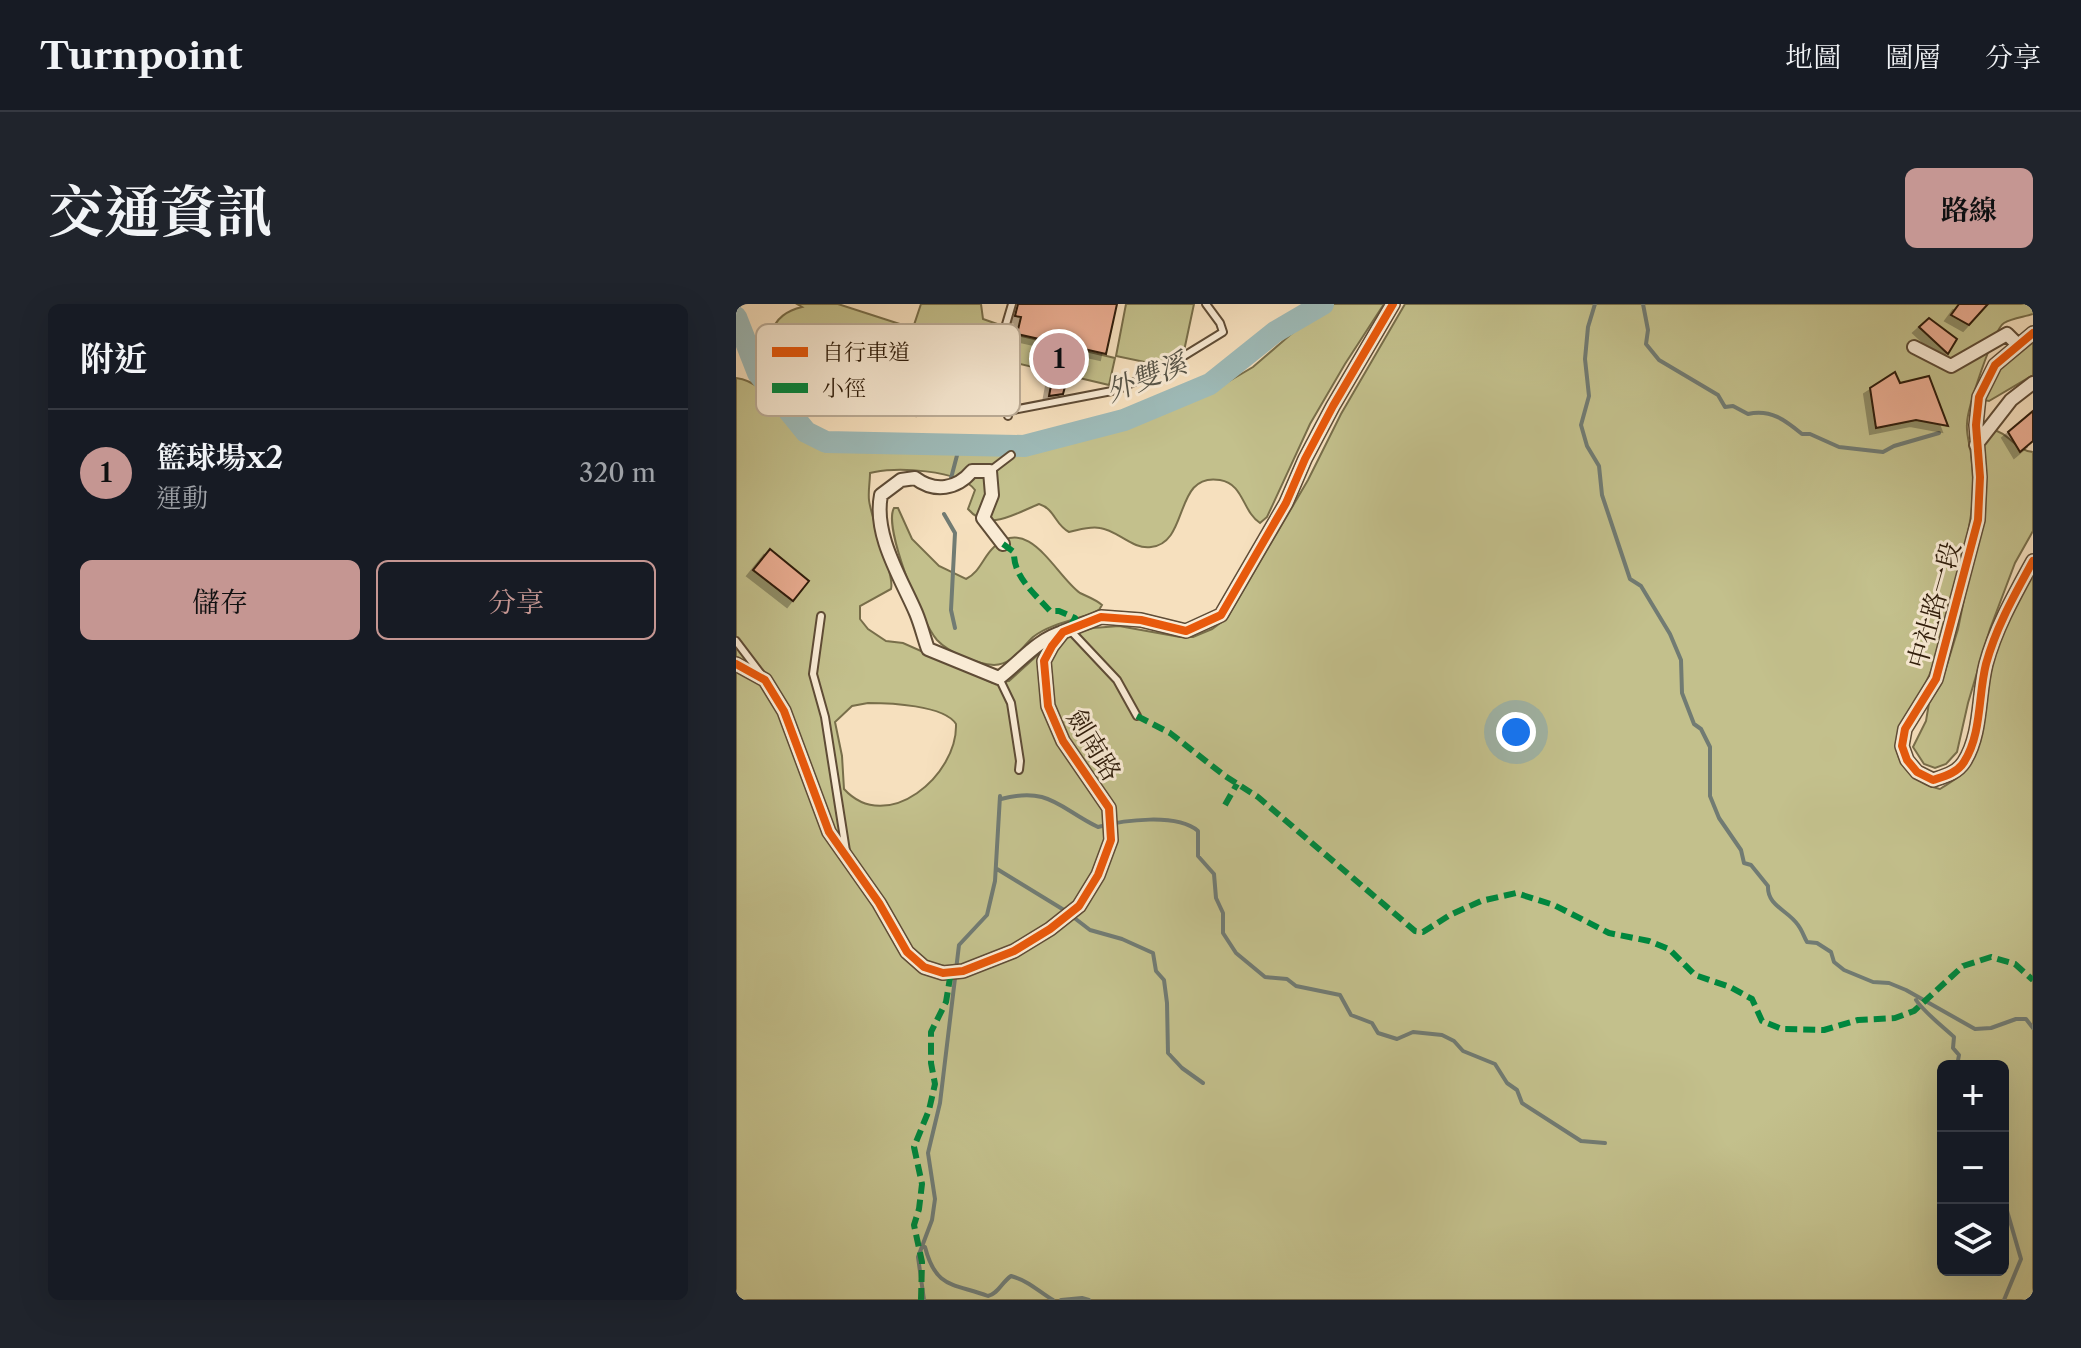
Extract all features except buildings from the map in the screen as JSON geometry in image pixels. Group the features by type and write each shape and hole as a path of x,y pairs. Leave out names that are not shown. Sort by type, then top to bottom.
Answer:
{"street":[{"path":"1003,544 983,518 992,495 990,471 972,471 963,481 946,489 915,478 901,480 881,495 878,507 891,561 916,613 928,649 999,678 1021,662 1046,636 1101,617 1141,620 1186,631 1221,615 1286,503 1333,406 1393,304"},
{"name":"中社路一段","path":"2033,333 1995,365 1979,397 1976,445 1980,477 1978,520 1936,679 1905,729 1903,738 1902,746 1907,760 1917,772 1933,780 1950,775 1963,763 1972,745 1985,667 1995,636 2033,561"},
{"path":"1914,347 1951,366 2007,334 2018,345"},
{"path":"1976,445 2011,400 2033,383"},
{"name":"劍南路","path":"765,680 784,711 829,832 879,903 907,952 924,967 943,973 958,972 1014,951 1050,929 1079,906 1098,875 1111,840 1109,808 1063,741 1048,706 1044,661 1066,630"},
{"path":"736,664 765,680"}],"lane":[{"path":"1006,324 1012,304"},
{"path":"1020,409 1117,390 1166,367 1223,332 1206,304"},
{"path":"990,471 1011,455"},
{"path":"821,616 813,674 825,717 847,858"},
{"path":"1066,630 1117,680 1137,716"},
{"path":"736,641 765,680"},
{"path":"999,678 1011,703 1019,770"}],"shaded area":[{"path":"797,304 838,304 900,324 775,324 792,310 802,307"},
{"path":"921,304 981,304 983,319 997,324 914,324"},
{"path":"1126,304 1194,304 1184,351 1159,365 1116,356"},
{"path":"1334,304 1384,304 1310,424 1267,517 1260,523 1234,487 1220,480 1205,480 1188,497 1172,534 1163,543 1144,547 1100,528 1069,532 1039,504 1002,519 984,520 968,509 975,490 967,483 942,474 910,470 870,473 869,500 890,572 891,589 860,606 860,619 868,629 886,641 903,643 993,683 1009,681 1041,652 1072,634 1093,628 1119,626 1180,637 1193,637 1212,629 1227,618 1308,480 1341,414 1405,304 2033,304 2033,314 2007,321 1999,329 1976,387 1967,424 1973,488 1963,561 1938,654 1922,690 1900,727 1896,743 1899,758 1907,771 1933,787 1940,789 1965,770 1977,744 1998,644 2033,571 2033,1300 736,1300 736,378 756,386 756,416 785,416 807,437 838,450 1023,452 1121,429 1212,391 1253,367 1297,329","holes":["868,703 928,709 950,718 956,724 954,743 933,779 899,803 880,806 861,802 844,789 842,756 835,722 852,706"]},
{"path":"1020,336 1115,358 1109,385 1020,364"},
{"path":"2033,339 2033,375 1989,401 1984,400 1992,375"},
{"path":"1992,430 2033,452 2033,531 2015,563 1990,629 1957,752 1946,764 1935,768 1924,764 1913,747 1926,721 1929,703 1941,684 1958,629 1980,521 1979,447"},
{"path":"894,508 898,508 912,539 939,566 966,579 994,547 1007,539 1019,538 1041,551 1080,593 1102,605 1091,614 1039,633 1006,662 994,665 964,657 937,640 922,615 899,554 892,518"}],"waterway":[{"name":"外雙溪","path":"793,416 806,432 826,442 1024,446 1124,420 1210,384 1275,332 1323,304"},
{"path":"1595,304 1588,327 1585,359 1589,396 1581,425 1587,446 1599,466 1602,495 1630,579 1641,586 1670,634 1681,660 1682,693 1694,724 1701,729 1710,747 1710,796 1719,818 1741,850 1744,863 1751,865 1768,886 1771,898 1794,920 1807,942 1817,943 1831,952 1834,962 1844,970 1873,982 1889,983 1906,990 1975,1029 1991,1028 2016,1019 2026,1019 2033,1028"},
{"path":"1643,304 1648,330 1646,344 1659,360 1718,395 1725,407 1733,406 1748,414 1771,414 1802,434 1810,434 1839,447 1883,452 1939,433"},
{"name":"外雙溪","path":"736,317 756,368"},
{"path":"950,482 960,444"},
{"path":"944,514 955,533 951,610 955,628"},
{"path":"1001,799 1031,795 1043,797 1098,827 1150,820 1189,825 1198,831 1198,856 1214,874 1216,898 1223,913 1223,933 1236,953 1265,977 1287,979 1296,986 1340,995 1351,1015 1372,1023 1378,1033 1397,1039 1413,1032 1442,1035 1454,1041 1463,1051 1495,1064 1507,1083 1517,1090 1522,1103 1581,1141 1605,1143"},
{"path":"924,1300 918,1257 932,1220 935,1199 928,1153 940,1103 959,945 987,915 995,881 1000,796"},
{"path":"997,869 1064,910 1090,930 1122,939 1153,953 1156,971 1164,980 1168,1053 1203,1083"},
{"path":"1916,1000 1954,1037 1953,1048 1959,1055 1958,1060"},
{"path":"2004,1300 2021,1259 2005,1204"},
{"path":"925,1247 935,1271 956,1286 988,1296 1011,1276 1053,1300"},
{"path":"1061,1300 1089,1300"}],"marked path":[{"path":"1003,544 1014,552 1021,576 1050,611 1059,611 1075,618 1069,629"},
{"path":"1137,716 1170,733 1225,776 1258,797 1415,931 1423,932 1481,901 1516,893 1554,905 1609,933 1649,941 1669,949 1695,975 1730,987 1752,999 1762,1021 1782,1029 1824,1030 1858,1020 1895,1018 1914,1011 1963,966 1991,957 2015,964 2033,980"},
{"path":"1225,805 1237,784"},
{"path":"921,1300 922,1262 914,1225 922,1184 914,1147 929,1110 935,1084 931,1032 946,1002 951,972"}],"cycle path":[{"path":"736,664 765,680 784,711 829,832 879,903 907,952 924,967 943,973 963,971 1014,951 1050,929 1079,906 1098,875 1111,840 1109,808 1063,741 1048,706 1044,661 1052,646 1063,632 1101,617 1141,620 1186,631 1221,615 1286,503 1333,406 1393,304"},
{"path":"2033,333 1995,365 1979,397 1976,425 1980,477 1978,520 1936,679 1905,729 1902,746 1907,760 1917,772 1933,780 1954,771 1964,762 1974,739 1990,650 2006,611 2033,561"}],"place":[{"name":"籃球場x2","path":"1059,359"}]}
